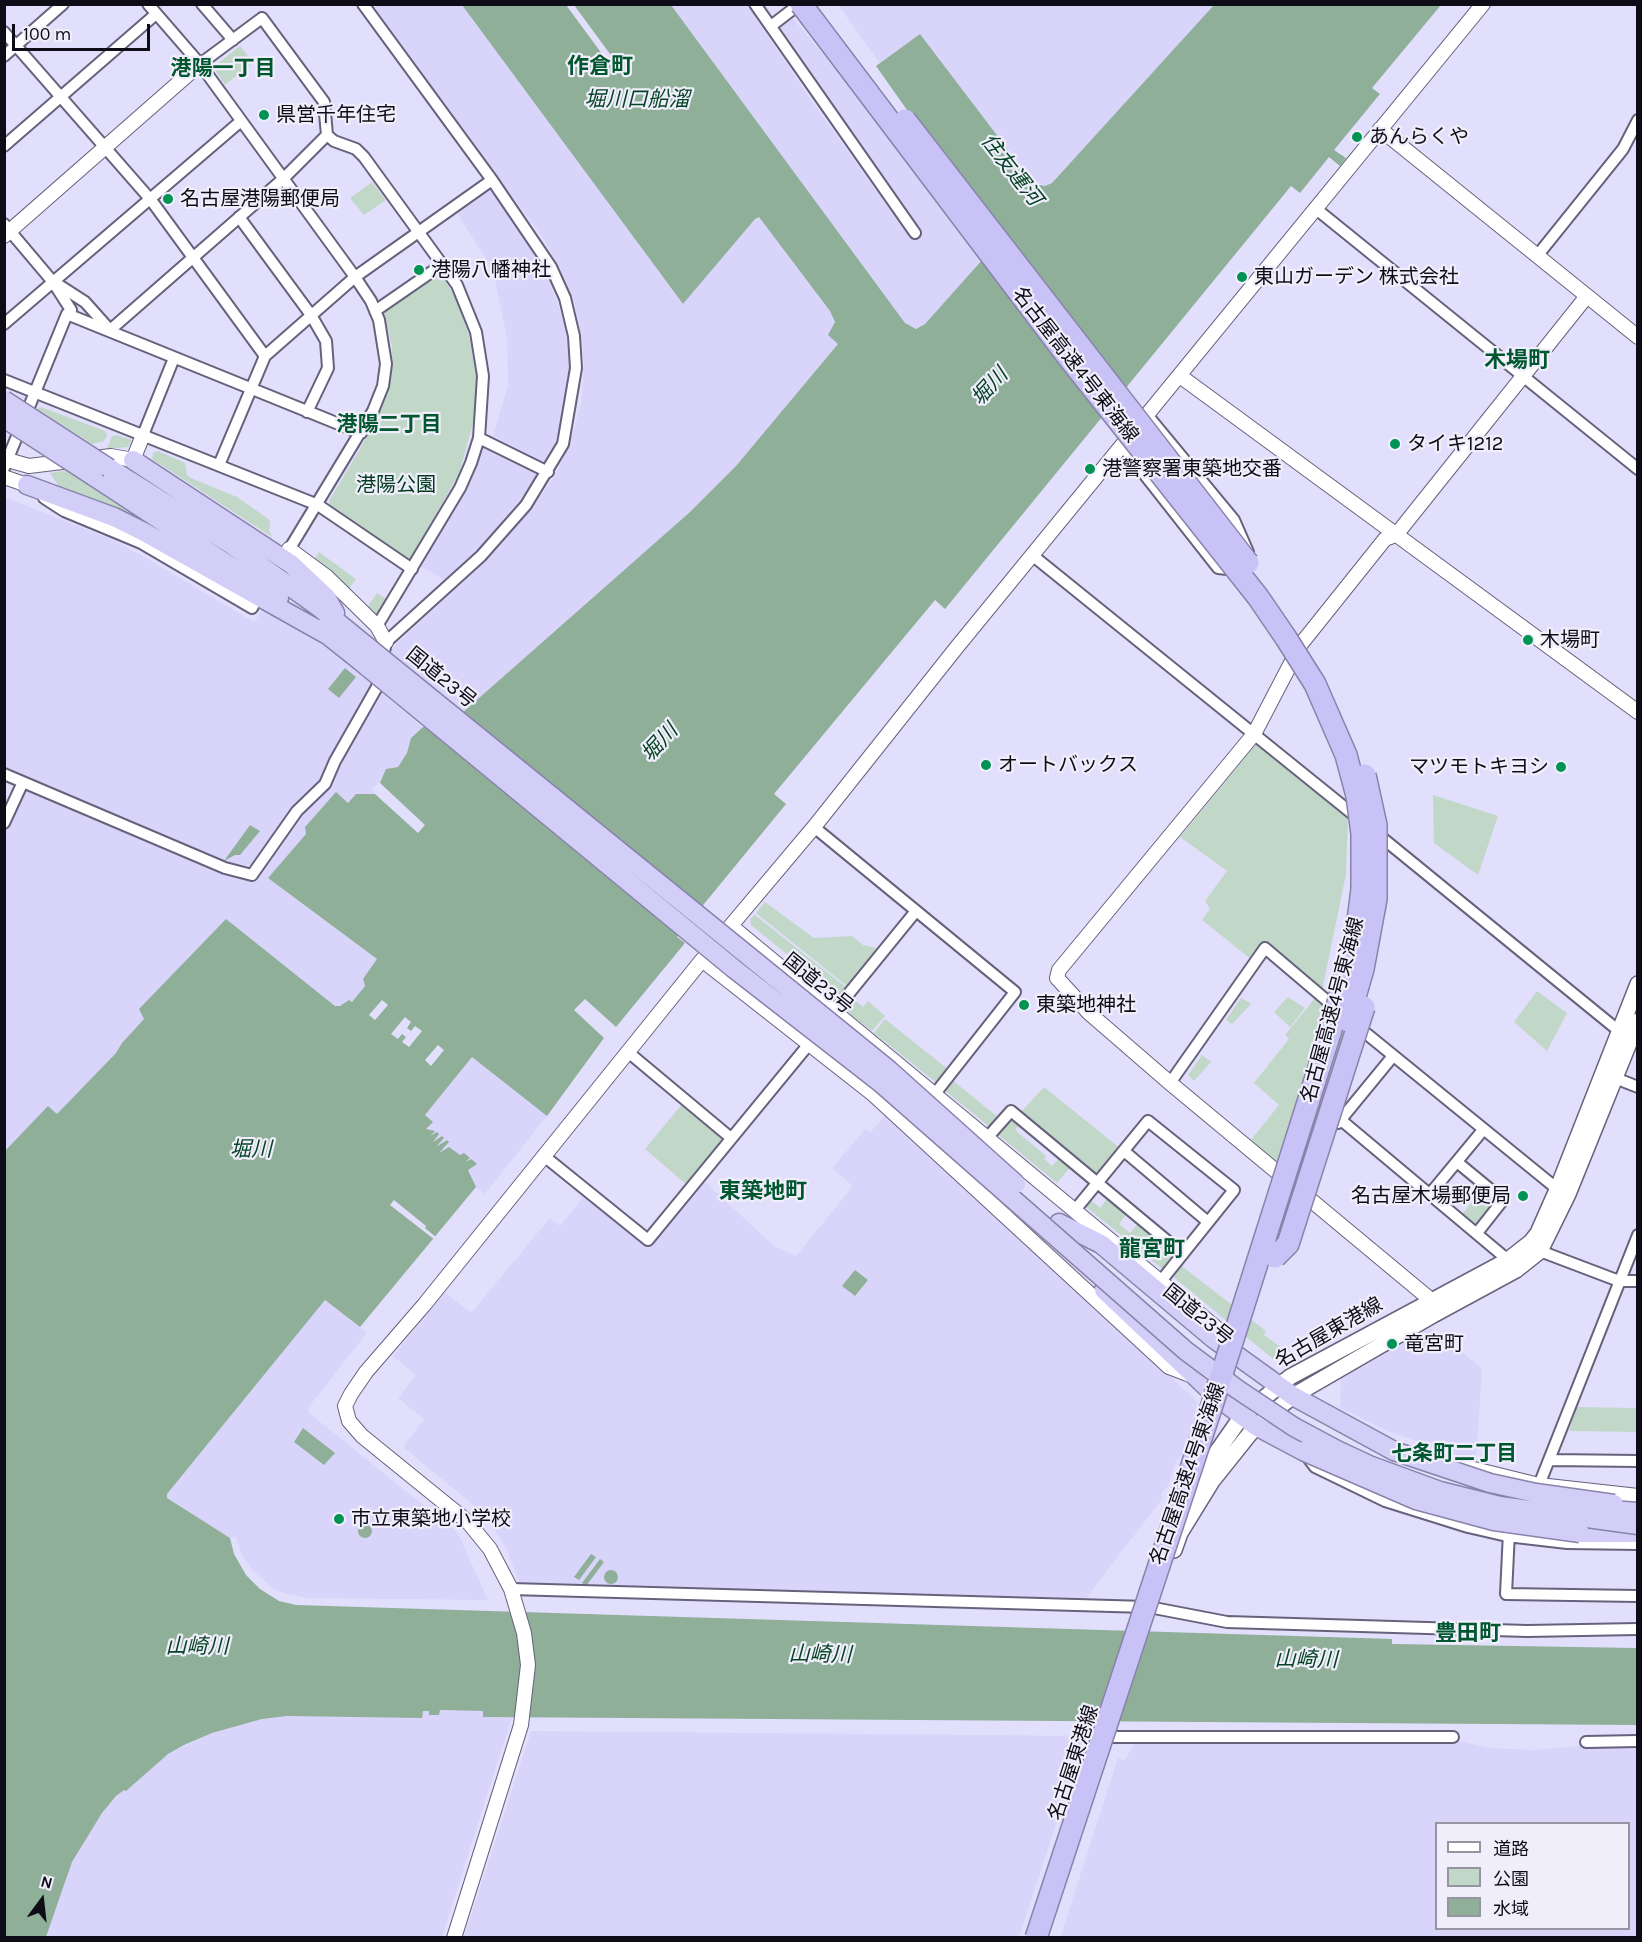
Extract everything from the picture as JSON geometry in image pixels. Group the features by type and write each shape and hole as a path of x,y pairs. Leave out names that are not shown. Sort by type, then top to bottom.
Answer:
{"highway":[{"name":"名古屋高速4号東海線","path":"819,4 1278,603 1321,669 1350,729 1368,783 1376,825 1377,875 1372,928 1357,991 1275,1257 1051,1938"},
{"name":"名古屋高速4号東海線","path":"798,5 1057,343 1258,597 1315,684 1329,713 1346,755 1357,796 1362,834 1362,889 1348,966 1296,1144 1037,1938"},
{"name":"国道23号","path":"4,400 101,472"},
{"name":"国道23号","path":"4,418 229,543 364,654 733,968 882,1084 1217,1361 1260,1392 1335,1437 1404,1467 1500,1496 1582,1508 1638,1512"},
{"path":"133,460 291,564 326,597 336,632"},
{"path":"27,485 124,522 336,632"},
{"path":"1275,1257 1288,1244 1336,1101 1377,958 1386,908 1389,877 1388,837 1378,802 1335,711 1346,757 1351,833 1349,887 1345,926 1334,977 1293,1127 1296,1144"},
{"path":"1061,1232 1101,1244 1233,1353 1286,1391 1395,1451 1490,1482 1536,1493 1638,1507"},
{"path":"1061,1232 1075,1263 1197,1378 1249,1421 1303,1451 1416,1500 1494,1521 1580,1533 1638,1533"},
{"name":"国道23号","path":"1061,1232 1186,1352 1275,1414 1337,1450 1404,1479 1500,1506 1638,1525"}],"main road":[{"name":"名古屋東港線","path":"1562,1192 1618,1031 1638,984"},
{"name":"名古屋東港線","path":"1045,1938 1150,1611 1180,1533 1249,1421 1286,1391 1516,1270 1535,1247 1562,1192 1615,1078 1638,1021"},
{"name":"名古屋東港線","path":"1286,1391 1299,1372 1431,1300 1535,1247"},
{"name":"名古屋東港線","path":"1037,1938 1111,1732"}],"street":[{"path":"4,56 63,4"},
{"path":"148,4 200,64 355,277 375,311 384,344 386,364 380,394 361,433 288,551 327,577 377,626 386,642"},
{"path":"202,4 233,40"},
{"path":"4,774 225,868 252,874 297,811 325,784 335,761 377,687 386,642 481,556 525,505 548,472 563,444 573,398 576,368 574,336 565,298 551,267 492,180 363,4"},
{"path":"755,4 915,234"},
{"path":"454,1938 521,1725 528,1665 524,1633 511,1589 490,1549 468,1522 362,1436 349,1421 345,1406 366,1372 424,1305 702,960 814,827 1032,555 1483,4"},
{"path":"771,26 798,5 921,156"},
{"path":"4,146 156,14"},
{"path":"361,433 174,358 69,312 53,282 6,230 200,64 262,18 324,102 327,135 334,141 356,149 364,157 443,264 464,300 476,332 483,376 479,438 460,488 377,626"},
{"path":"4,33 151,200 265,356"},
{"path":"1537,256 1623,149 1638,120"},
{"path":"4,324 241,121"},
{"path":"1380,129 1638,337"},
{"path":"110,330 283,179 327,135"},
{"path":"219,465 265,356 355,277 492,180"},
{"path":"1316,208 1638,469"},
{"path":"239,217 322,332 328,354 324,380 307,412"},
{"path":"375,311 443,264"},
{"path":"53,282 83,300 110,330"},
{"path":"1431,1300 1170,1083 1089,1013 1057,978 1059,970 1254,734 1299,647 1385,539 1396,535 1587,296"},
{"path":"83,300 69,312 6,463 29,466 111,456 133,460 174,358"},
{"path":"1180,376 1638,712"},
{"path":"4,381 318,505 412,569"},
{"path":"1122,446 1218,568 1229,571 1242,565 1249,555 1234,520 1148,416"},
{"path":"479,438 548,472"},
{"path":"4,477 27,485 64,512 141,543 252,608 254,604"},
{"path":"1202,516 1231,549 1299,647"},
{"path":"1032,555 1618,1031"},
{"path":"4,824 23,782"},
{"path":"814,827 1015,992 934,1095"},
{"path":"544,1156 648,1240 831,1011 916,910"},
{"path":"731,926 1220,1331 1233,1353"},
{"path":"1170,1083 1265,948 1483,1130 1562,1192"},
{"path":"702,960 874,1095 1169,1367 1197,1378"},
{"path":"628,1052 731,1138"},
{"path":"1289,1181 1393,1056"},
{"path":"1615,1078 1638,1087"},
{"path":"987,1138 1011,1111 1184,1254"},
{"path":"1341,1120 1508,1260"},
{"path":"1075,1210 1148,1121 1234,1190 1161,1281"},
{"path":"1430,1194 1483,1130"},
{"path":"1124,1151 1208,1222"},
{"path":"1456,1162 1503,1200 1477,1233"},
{"path":"1539,1485 1638,1235"},
{"path":"1535,1247 1619,1281 1638,1281"},
{"path":"1335,1419 1441,1459 1539,1485 1638,1496"},
{"path":"1303,1451 1315,1467 1385,1501 1468,1527 1508,1536 1567,1543 1638,1544"},
{"path":"1549,1460 1638,1461"},
{"path":"1524,1481 1508,1536 1506,1594 1638,1596"},
{"path":"511,1589 1150,1611 1227,1622 1527,1631 1638,1629"},
{"path":"1111,1732 1453,1737"},
{"path":"1586,1742 1638,1741"}],"shaded area":[{"path":"371,5 462,5 683,304 755,218 759,217 830,311 839,343 736,466 690,512 462,713 390,650 490,557 554,477 569,446 581,403 584,366 582,341 574,302 545,241"},
{"path":"671,5 747,5 816,107 910,238 921,230 828,99 780,26 792,17 978,240 988,254 925,324 916,329 905,323"},
{"path":"838,5 1214,5 1052,183 1045,186 1034,184 920,35 880,63"},
{"path":"487,191 492,192 547,274 565,324 570,369 568,396 556,441 546,463 493,436 508,386 507,337 495,281 488,262 457,213"},
{"path":"483,447 536,474 537,478 480,548 445,580 419,565 479,449"},
{"path":"4,497 111,539 254,622 262,610 331,650 372,683 319,781 296,802 251,865 222,863 5,767"},
{"path":"383,693 423,728 411,738 407,753 398,767 392,767 382,777 375,794 359,794 348,803 336,793 307,824 306,834 268,878 377,959 363,979 366,986 352,1003 335,1006 226,920 140,1010 145,1018 116,1053 57,1115 48,1107 5,1152 4,830 23,789 220,874 246,880 262,873 306,810 330,788 340,764"},
{"path":"472,1056 547,1116 485,1194 476,1187 468,1170 469,1161 465,1162 462,1155 447,1149 440,1153 438,1151 445,1147 443,1144 436,1147 438,1139 433,1142 434,1135 430,1136 426,1129 430,1126 424,1115"},
{"path":"885,1115 1198,1402 1185,1452 1176,1460 1168,1486 1161,1494 1163,1498 1083,1602 520,1585 506,1548 484,1514 403,1447 424,1419 398,1398 416,1375 393,1356 445,1292 471,1313 550,1218 560,1226 585,1195 648,1247 703,1180 775,1247 796,1256 853,1186 832,1168 865,1129 870,1133"},
{"name":"市立東築地小学校","path":"325,1300 367,1333 308,1408 309,1413 458,1533 488,1600 307,1598 287,1594 275,1590 253,1571 241,1553 236,1537 230,1538 167,1498 167,1494"},
{"path":"1431,1328 1482,1368 1476,1462 1388,1431 1340,1408 1341,1375"},
{"path":"440,1710 483,1711 483,1717 512,1717 442,1937 46,1938 72,1862 102,1813 116,1796 168,1754 212,1733 261,1719 287,1716 422,1717 423,1711 429,1711 429,1715 439,1715"},
{"path":"531,1731 1085,1736 1019,1937 464,1937"},
{"path":"1137,1739 1454,1740 1490,1748 1535,1750 1588,1745 1637,1745 1637,1937 1060,1938 1118,1758 1125,1760"}],"green space":[{"path":"240,46 253,62 225,85 213,67"},
{"path":"372,182 386,200 364,215 350,198"},
{"name":"港陽公園","path":"437,272 441,273 457,301 469,335 476,377 475,416 459,474 411,557 407,559 330,506 329,501 377,420 387,393 392,347 384,312 385,307"},
{"path":"41,407 105,431 107,436 104,441 92,444 37,409"},
{"path":"112,436 132,440 128,447 107,449"},
{"path":"158,451 185,463 187,475 191,478 237,497 270,520 269,530 272,537 152,459 153,453"},
{"path":"70,470 164,530 162,532 60,488 50,473"},
{"path":"319,552 356,579 348,590 313,560"},
{"path":"377,593 386,599 376,615 371,615 366,609"},
{"path":"1257,743 1348,813 1346,874 1321,996 1265,946 1252,960 1202,920 1210,909 1205,901 1227,871 1180,837"},
{"path":"1433,795 1498,816 1478,875 1434,843"},
{"path":"765,902 814,938 852,936 863,945 880,949 848,987 756,913"},
{"path":"755,915 847,988 837,1000 821,982 751,925 750,919"},
{"path":"1537,991 1567,1013 1547,1051 1514,1022"},
{"path":"1288,997 1305,1008 1290,1027 1274,1012"},
{"path":"852,998 863,1007 868,1001 885,1016 872,1031 851,1015 845,1006"},
{"path":"1241,998 1251,1004 1232,1024 1226,1020"},
{"path":"1315,998 1356,1033 1328,1121 1285,1172 1250,1141 1279,1105 1254,1083 1289,1039 1285,1035"},
{"path":"885,1019 949,1070 938,1084 874,1033"},
{"path":"1202,1055 1211,1062 1194,1081 1188,1075"},
{"path":"951,1079 999,1118 991,1128 943,1089"},
{"path":"1044,1087 1121,1149 1098,1178 1020,1113"},
{"path":"683,1103 727,1139 688,1186 645,1149"},
{"path":"1013,1117 1021,1123 1015,1130 1046,1156 1044,1159 1052,1166 1061,1156 1072,1165 1057,1183 996,1133"},
{"path":"1483,1187 1501,1200 1478,1230 1461,1216"},
{"path":"1109,1196 1128,1212 1119,1224 1130,1233 1140,1221 1177,1252 1165,1271 1084,1205 1089,1199 1100,1208"},
{"path":"1179,1264 1266,1331 1264,1335 1295,1357 1273,1359 1170,1274"},
{"path":"1576,1407 1637,1408 1637,1432 1569,1431"}],"water":[{"name":"堀川","path":"462,5 671,5 905,323 916,329 925,324 992,249 994,233 876,66 920,34 1034,184 1045,186 1052,183 1214,5 1441,5 1372,88 1380,94 1334,150 1346,158 1340,166 1329,157 1300,193 1291,186 945,609 935,600 774,794 786,804 677,937 685,943 616,1027 585,999 574,1010 604,1038 547,1116 472,1057 425,1115 433,1122 426,1129 435,1131 430,1136 437,1132 439,1134 433,1142 442,1136 444,1138 436,1147 447,1140 449,1142 439,1153 449,1147 460,1155 464,1153 470,1158 465,1162 471,1159 477,1164 468,1170 476,1187 360,1327 325,1300 167,1494 167,1498 230,1538 234,1554 246,1575 260,1589 279,1601 296,1605 1392,1639 1392,1644 1637,1648 1637,1725 483,1717 483,1711 440,1710 439,1715 429,1715 429,1711 423,1711 422,1718 287,1716 262,1719 212,1733 184,1745 168,1754 126,1791 116,1796 102,1813 72,1862 46,1937 5,1937 4,1152 48,1106 57,1114 116,1053 144,1019 139,1009 226,919 335,1006 340,1006 349,1000 352,1002 365,986 363,979 377,959 268,878 306,834 305,827 336,792 348,803 356,794 375,794 386,769 398,767 407,753 411,738 450,703 462,713 690,512 736,466 838,344 828,335 835,322 830,311 759,217 683,304","holes":["382,1000 388,1005 375,1020 369,1015","405,1017 411,1022 407,1028 411,1031 415,1026 422,1031 409,1047 402,1042 406,1037 402,1034 398,1039 391,1034","438,1045 444,1050 431,1066 425,1060"]},
{"path":"345,668 356,677 339,698 328,689"},
{"path":"250,825 260,831 240,855 224,861"},
{"path":"855,1270 868,1280 855,1296 842,1286"},
{"path":"303,1428 335,1453 324,1465 294,1442"},
{"path":"362,1524 368,1524 372,1531 368,1538 362,1538 358,1534 358,1528"},
{"path":"591,1554 596,1557 579,1580 574,1577"},
{"path":"600,1559 604,1562 586,1586 582,1583"},
{"path":"611,1570 616,1572 618,1577 616,1582 611,1584 606,1582 604,1577 606,1572"}],"pier":[{"path":"566,5 574,5 613,58 608,62"},
{"path":"379,782 425,825 418,833 375,794 373,788"},
{"path":"394,1200 437,1238 435,1240 390,1205"}],"place":[{"name":"県営千年住宅","path":"264,115"},
{"name":"あんらくや","path":"1357,137"},
{"name":"名古屋港陽郵便局","path":"168,199"},
{"name":"港陽八幡神社","path":"419,270"},
{"name":"東山ガーデン 株式会社","path":"1242,277"},
{"name":"タイキ1212","path":"1395,444"},
{"name":"港警察署東築地交番","path":"1090,469"},
{"name":"木場町","path":"1528,640"},
{"name":"オートバックス","path":"986,765"},
{"name":"マツモトキヨシ","path":"1561,767"},
{"name":"東築地神社","path":"1024,1005"},
{"name":"名古屋木場郵便局","path":"1523,1196"},
{"name":"竜宮町","path":"1392,1344"},
{"name":"市立東築地小学校","path":"339,1519"}],"district":[{"name":"作倉町","path":"600,67"},
{"name":"港陽一丁目","path":"223,69"},
{"name":"木場町","path":"1517,361"},
{"name":"港陽二丁目","path":"389,425"},
{"name":"東築地町","path":"763,1192"},
{"name":"龍宮町","path":"1152,1250"},
{"name":"七条町二丁目","path":"1454,1454"},
{"name":"豊田町","path":"1468,1634"}],"water label":[{"name":"堀川口船溜","path":"637,100"},
{"name":"住友運河","path":"1011,170"},
{"name":"山崎川","path":"197,1647"},
{"name":"山崎川","path":"820,1655"},
{"name":"山崎川","path":"1306,1660"}]}
